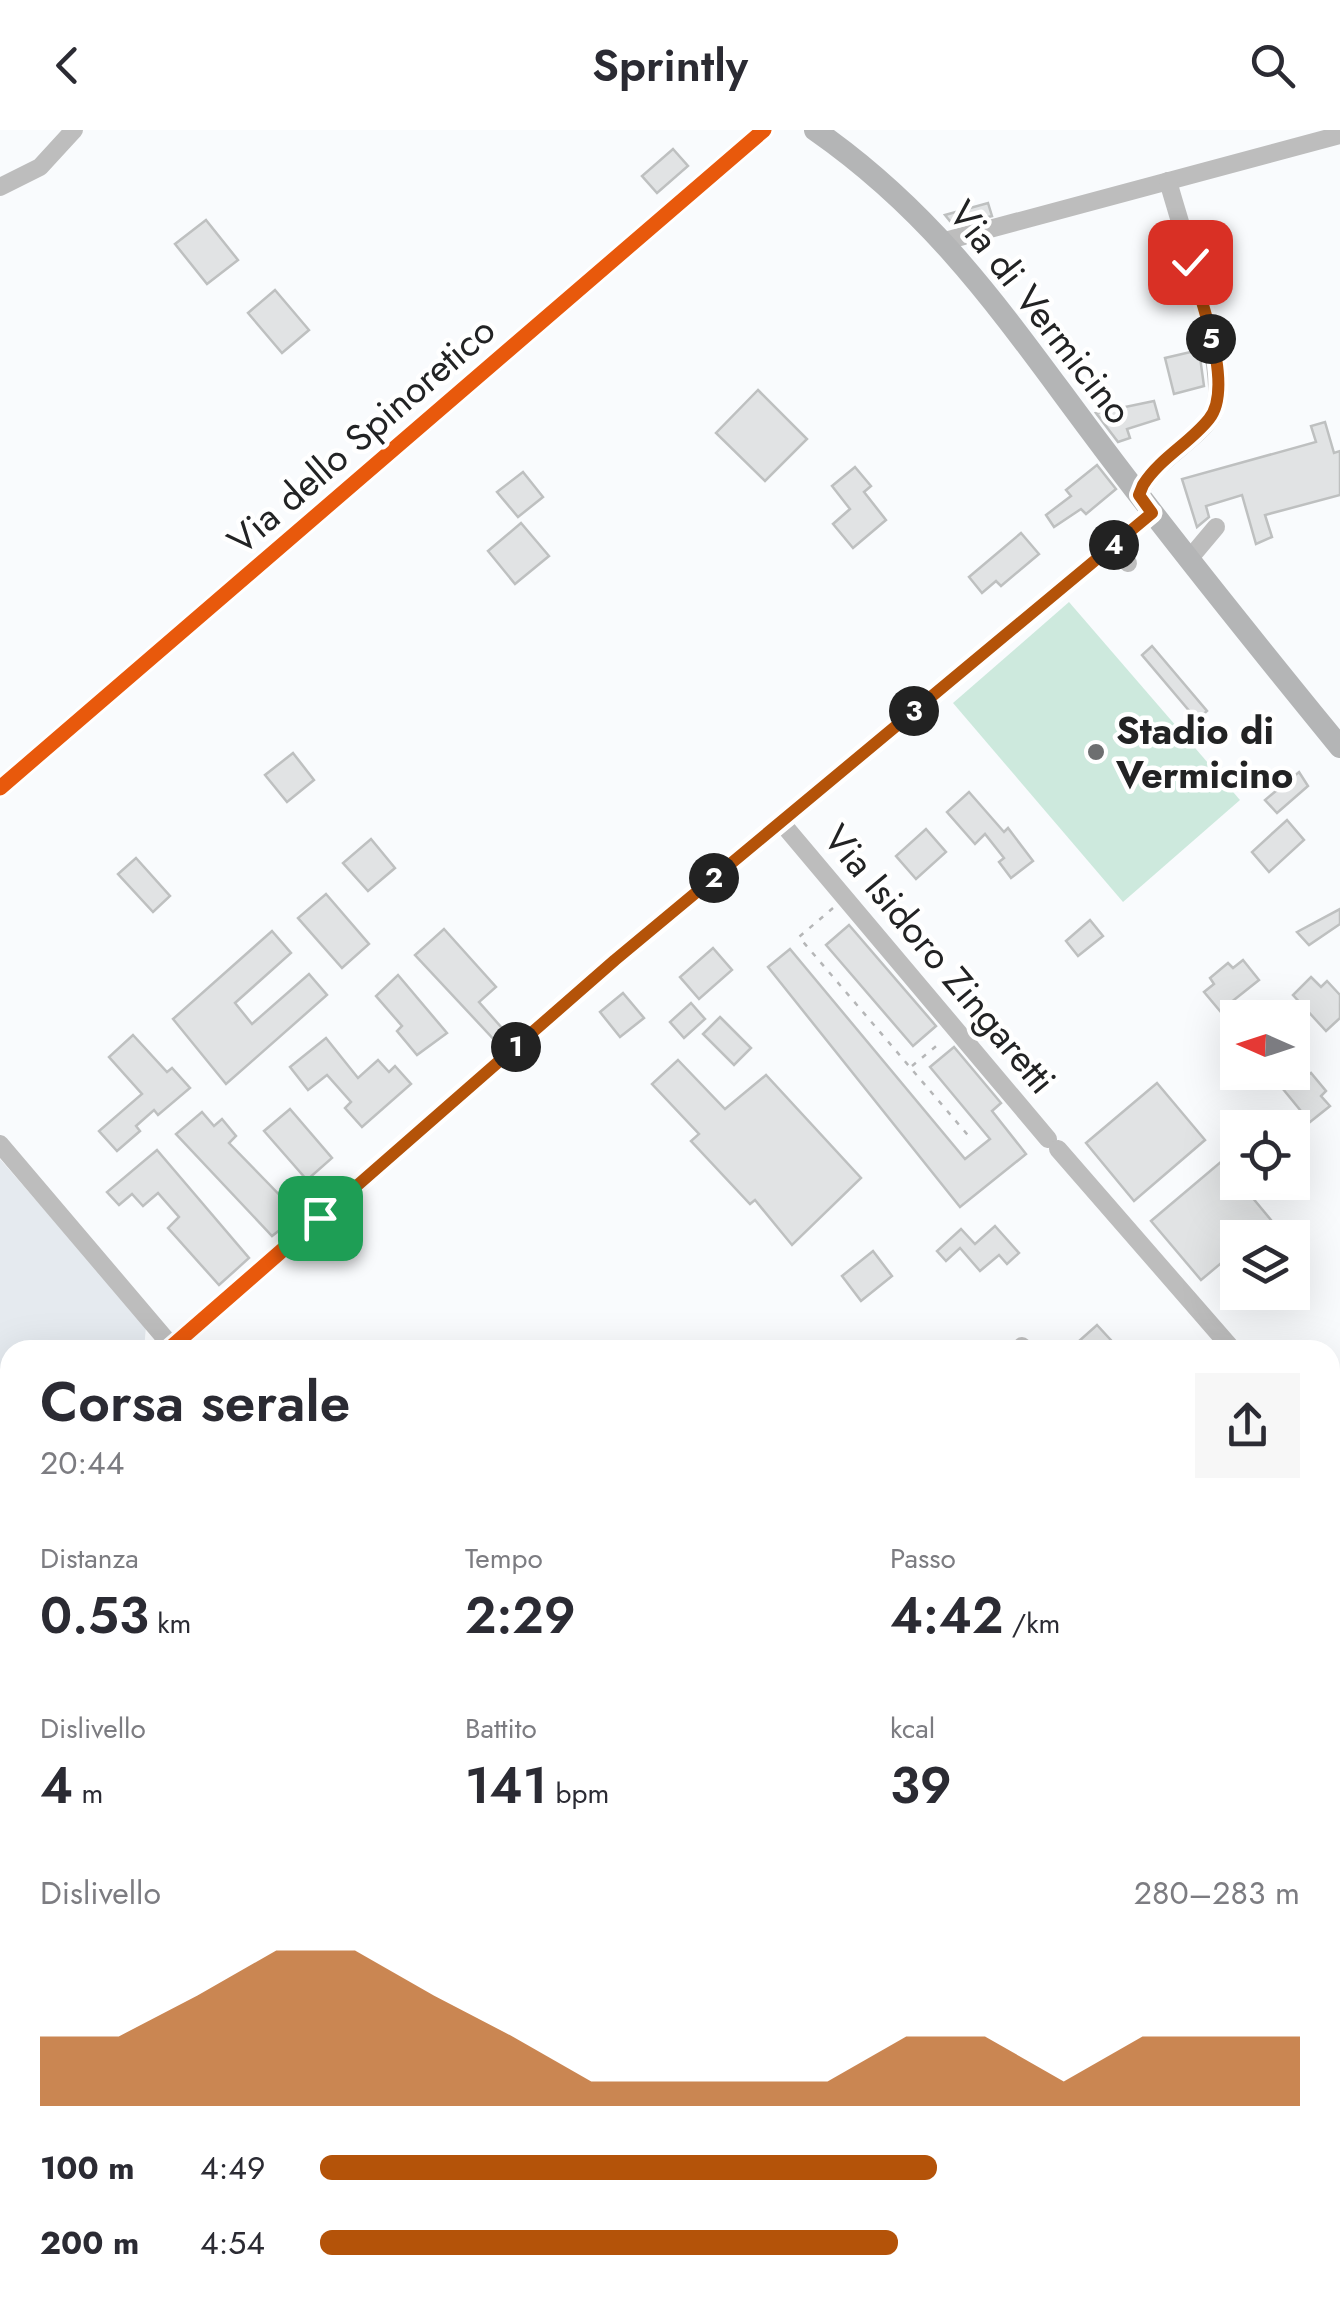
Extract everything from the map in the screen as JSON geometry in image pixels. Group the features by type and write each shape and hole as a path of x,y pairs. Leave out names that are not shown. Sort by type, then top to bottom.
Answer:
{"main road":[{"name":"Via di Vermicino","path":"815,130 881,178 945,241 1146,504 1340,747"}],"street":[{"path":"0,187 50,160 74,130"},
{"name":"Via dello Spinoretico","path":"0,788 764,130"},
{"path":"945,241 1340,136"},
{"path":"182,1340 615,960 1113,545 1146,504 1150,476 1209,419 1218,399 1213,350 1168,182"},
{"path":"1195,552 1216,527"},
{"path":"1113,545 1128,563"},
{"name":"Via Isidoro Zingaretti","path":"782,822 1224,1340"},
{"path":"0,1144 164,1340"}],"path":[{"path":"845,897 799,937 972,1140"},
{"path":"910,1068 956,1029"}],"shaded area":[{"path":"0,1159 146,1326 145,1340 0,1340"}],"green space":[{"name":"Stadio di Vermicino","path":"1069,602 1240,800 1123,902 953,703"}],"building":[{"path":"673,149 688,166 657,193 642,176"},
{"path":"988,203 992,216 954,226 945,215"},
{"path":"206,220 238,260 207,284 175,244"},
{"path":"275,290 309,330 282,353 248,313"},
{"path":"1199,350 1204,386 1174,394 1165,358"},
{"path":"758,390 807,439 765,481 716,433"},
{"path":"1154,401 1159,419 1127,429 1130,438 1118,442 1096,413"},
{"path":"1325,422 1334,453 1340,451 1340,495 1265,515 1272,537 1256,544 1242,495 1206,506 1209,517 1197,527 1182,479 1316,442 1311,426"},
{"path":"1097,465 1116,489 1086,514 1081,509 1054,527 1046,515 1071,496 1066,490"},
{"path":"855,467 871,486 864,492 886,520 853,548 833,524 850,509 832,486"},
{"path":"523,472 543,497 518,517 497,492"},
{"path":"521,523 549,556 515,584 488,551"},
{"path":"1021,533 1039,554 1001,586 996,581 982,593 969,577"},
{"path":"1152,646 1207,711 1197,720 1142,655"},
{"path":"293,753 314,780 287,802 265,775"},
{"path":"1299,772 1308,786 1277,813 1265,800"},
{"path":"969,792 1004,832 1008,828 1033,861 1011,878 999,862 1004,858 985,834 975,844 947,812"},
{"path":"1287,820 1304,840 1269,872 1252,852"},
{"path":"926,829 946,852 916,879 896,856"},
{"path":"371,839 395,868 368,891 343,863"},
{"path":"136,858 170,896 153,912 118,874"},
{"path":"326,894 369,944 342,968 298,918"},
{"path":"1340,909 1340,924 1309,945 1297,932"},
{"path":"1090,920 1103,936 1078,956 1066,941"},
{"path":"849,925 936,1026 913,1046 826,945"},
{"path":"444,929 496,987 479,1002 509,1036 499,1045 415,955"},
{"path":"272,931 291,953 235,1003 252,1024 309,974 327,995 226,1084 173,1019"},
{"path":"713,948 732,970 699,999 680,977"},
{"path":"790,949 965,1159 990,1139 930,1067 954,1047 1001,1103 992,1111 1026,1154 960,1207 768,967"},
{"path":"1243,960 1259,980 1234,1000 1220,1000 1220,1011 1204,992 1214,984 1210,978 1228,963 1233,968"},
{"path":"398,975 447,1033 417,1055 397,1031 402,1026 376,996"},
{"path":"1311,977 1321,987 1327,981 1340,995 1340,1018 1326,1031 1310,1014 1310,1000 1298,1000 1293,995"},
{"path":"623,993 644,1018 620,1037 600,1012"},
{"path":"691,1003 705,1019 684,1038 670,1022"},
{"path":"720,1017 751,1048 734,1065 703,1034"},
{"path":"133,1035 167,1072 172,1068 190,1088 158,1115 154,1110 136,1126 140,1131 117,1151 99,1131 142,1094 109,1057"},
{"path":"326,1038 358,1078 378,1060 389,1072 395,1066 411,1084 362,1127 345,1108 351,1102 327,1075 308,1090 290,1067"},
{"path":"678,1060 725,1109 766,1075 861,1178 792,1245 755,1200 750,1204 691,1141 699,1134 652,1084"},
{"path":"1311,1073 1326,1091 1321,1096 1330,1106 1310,1122 1310,1110 1300,1110 1284,1090 1310,1090"},
{"path":"1157,1083 1205,1140 1134,1201 1086,1143"},
{"path":"290,1109 332,1158 307,1180 264,1131"},
{"path":"202,1112 214,1126 222,1119 236,1136 229,1143 299,1215 272,1236 176,1134"},
{"path":"157,1150 249,1258 219,1285 168,1228 179,1217 158,1193 143,1206 132,1194 119,1205 107,1192"},
{"path":"1220,1163 1220,1200 1254,1200 1271,1220 1220,1220 1220,1264 1201,1280 1151,1221"},
{"path":"995,1226 1019,1253 1007,1264 999,1255 980,1271 960,1248 946,1261 937,1251 961,1229 975,1244"},
{"path":"873,1251 892,1276 861,1301 842,1276"},
{"path":"1097,1325 1111,1340 1080,1340"}],"cycle path":[{"path":"0,788 764,130"},
{"path":"179,1340 615,960 1152,513"}],"place":[{"name":"Stadio di Vermicino","path":"1096,752"}],"route":[{"path":"320,1218 615,960 1152,513 1139,495 1143,485 1212,416 1218,399 1213,350 1190,262"}]}
